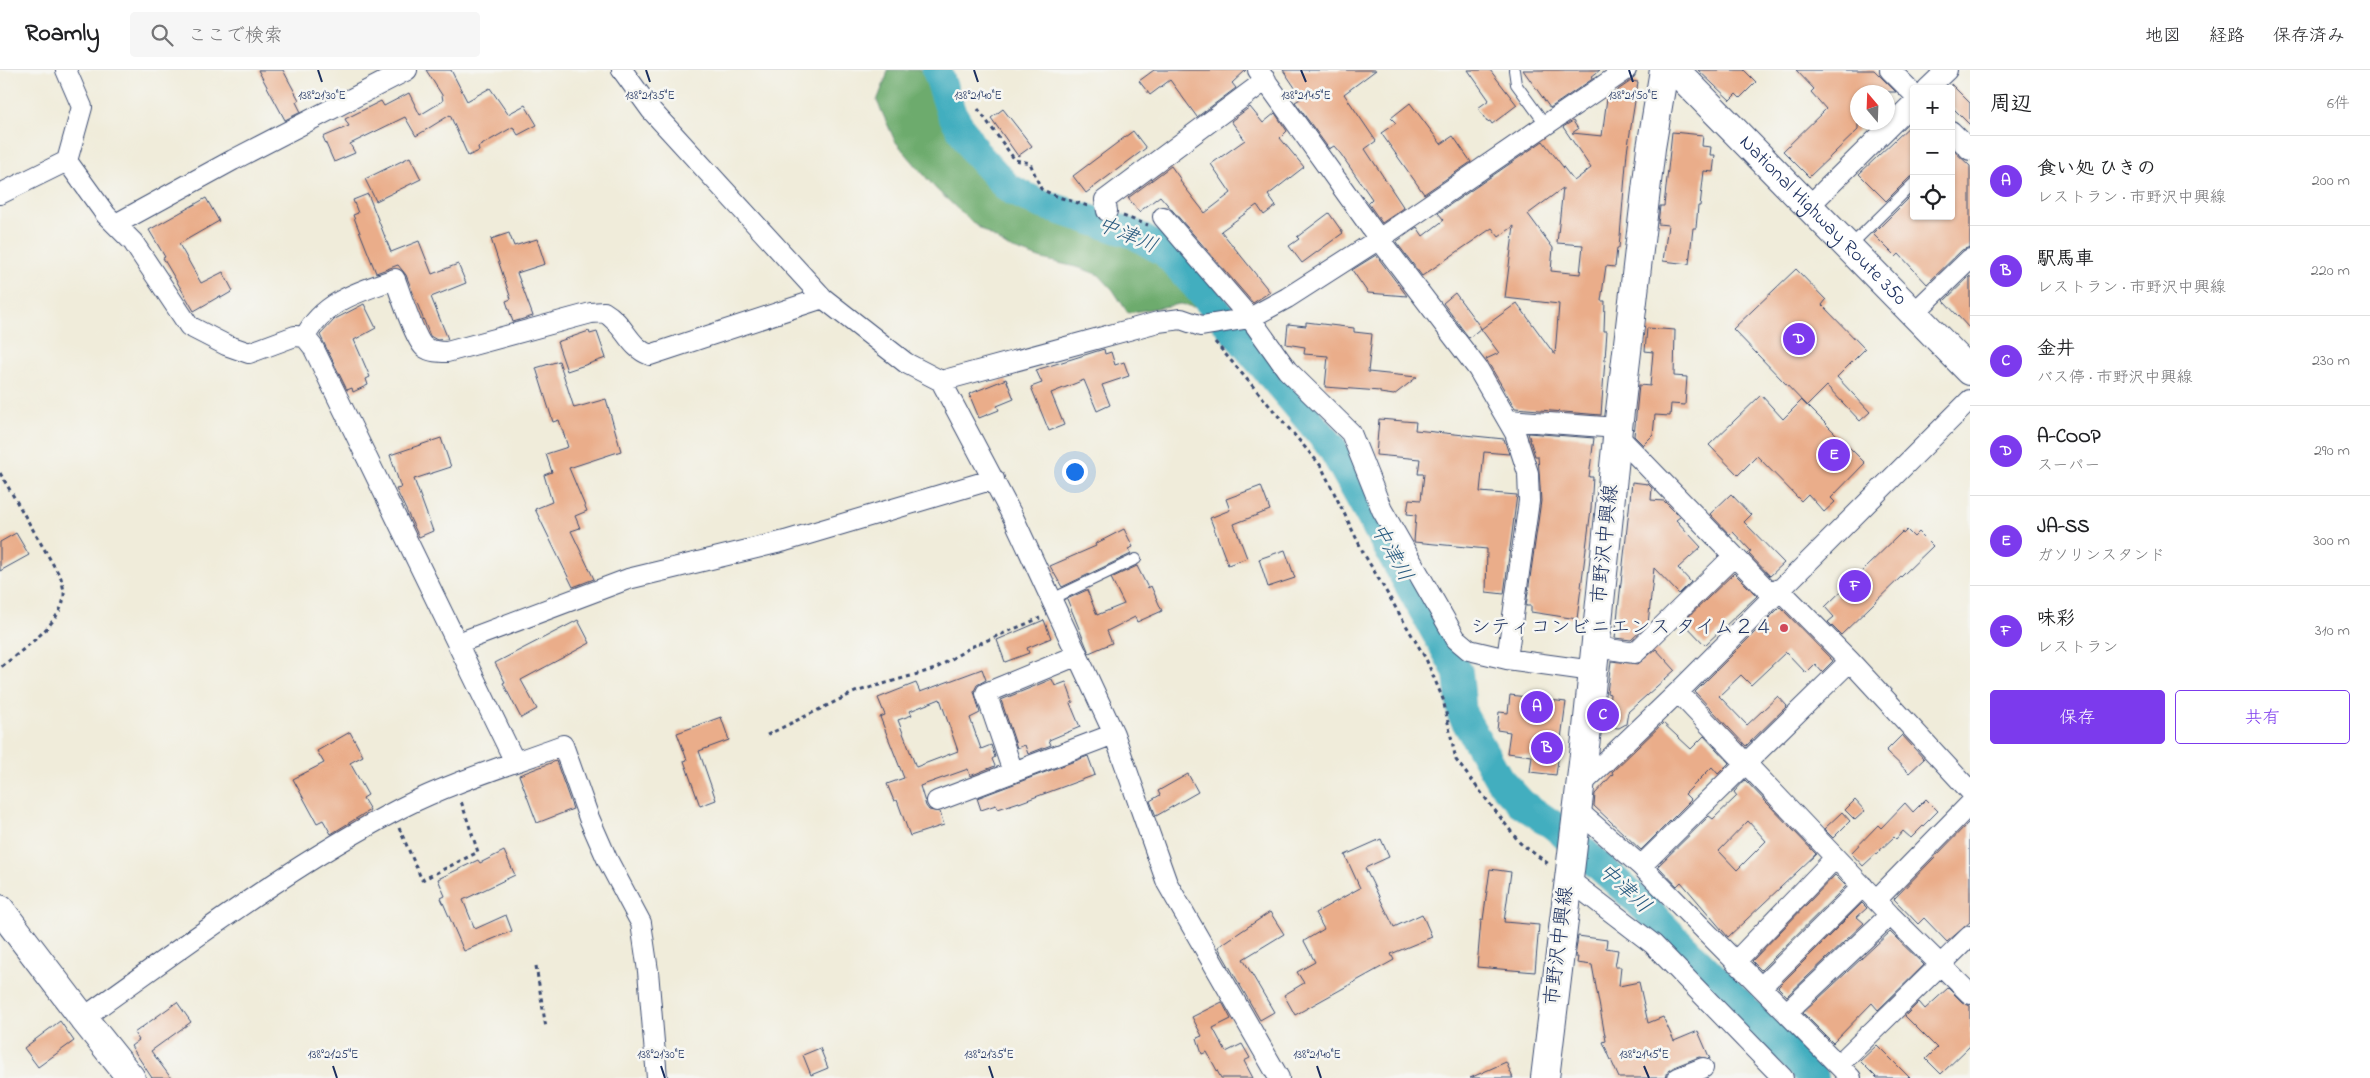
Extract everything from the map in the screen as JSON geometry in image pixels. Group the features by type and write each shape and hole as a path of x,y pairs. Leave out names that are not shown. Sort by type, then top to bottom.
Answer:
{"main road":[{"name":"市野沢中興線","path":"1545,1078 1595,659 1617,432 1651,148 1664,70"},
{"name":"National Highway Route 350","path":"1675,70 1970,371"},
{"path":"0,909 83,1018 132,1078"}],"street":[{"path":"0,194 67,161 82,107 66,70"},
{"path":"116,224 233,160 407,70"},
{"path":"622,70 651,110 823,298 906,363 940,381 994,479 1114,734 1167,883 1279,1078"},
{"path":"940,381 1158,322 1180,319 1201,326 1250,318 1287,298 1379,239 1626,70"},
{"path":"1890,70 1910,90"},
{"path":"1931,85 1947,70"},
{"path":"1106,211 1105,200 1262,75 1379,239 1478,369 1515,433 1528,472 1529,501 1507,659"},
{"path":"1808,207 1910,106"},
{"path":"67,161 106,215 133,242 189,326 226,345 249,353 296,336 305,337 313,347 515,762"},
{"path":"1163,217 1250,318 1287,370 1351,433 1382,510 1456,639 1469,650 1507,659 1595,659 1635,652 1734,556"},
{"path":"1914,313 1970,259"},
{"path":"305,337 312,321 336,304 356,292 395,279 416,334 423,346 433,352 447,352 591,313 604,312 621,325 639,351 650,355 823,298"},
{"path":"1970,400 1678,692 1578,806 1641,866 1787,1012 1844,1072 1941,965 1970,936"},
{"path":"1508,420 1617,432 1734,556 1850,661 1970,791"},
{"path":"458,643 628,579 785,541 994,479"},
{"path":"1013,772 986,693 1078,655"},
{"path":"1641,866 1850,661"},
{"path":"1678,692 1890,915 1970,994"},
{"path":"937,801 1114,734"},
{"path":"83,1018 263,890 393,813 455,785 562,745 593,826 641,923 648,971 657,1078"},
{"path":"1761,987 1970,804"},
{"path":"1735,962 1835,858"},
{"path":"1568,875 1653,944 1783,1078"},
{"path":"1787,1012 1890,915"},
{"path":"1678,1078 1703,1068"}],"lane":[{"path":"1514,70 1516,84 1546,125"},
{"path":"1848,247 1910,187"},
{"path":"1054,605 1136,559"}],"path":[{"path":"978,109 1015,160 1030,163 1041,189 1058,197 1151,226 1163,217"},
{"path":"1201,326 1321,466 1364,554 1426,659 1443,699 1456,760 1520,843 1568,875"},
{"path":"0,473 61,578 64,593 62,605 55,618 41,634 0,668"},
{"path":"767,735 854,692 936,669 971,647 1054,605"},
{"path":"393,813 422,880 478,852 455,785"},
{"path":"536,966 546,1028"}],"green space":[{"path":"887,70 925,70 938,109 972,164 1021,207 1135,243 1162,259 1203,309 1180,304 1128,313 1113,290 1099,275 1008,247 974,224 936,189 895,141 877,101 887,75"}],"building":[{"path":"258,70 283,70 299,100 296,102 301,112 285,120"},
{"path":"426,70 451,70 467,101 490,88 508,114 525,105 537,125 518,135 513,127 478,147 479,151 468,156 450,115 416,136 405,117 350,144 355,153 334,162 323,137 349,126 345,119 381,101 384,106 409,93 420,115 443,101 442,95"},
{"path":"1154,70 1246,70 1232,83 1236,88 1197,117 1170,80 1150,95 1139,81"},
{"path":"1283,70 1376,70 1344,94 1376,141 1365,149 1404,208 1382,223 1368,203 1372,199 1340,153 1334,146 1329,149 1295,102 1302,98"},
{"path":"1468,70 1490,70 1517,105 1492,124 1490,121 1487,122 1478,108 1489,100"},
{"path":"1523,70 1600,70 1591,77 1594,78 1550,108"},
{"path":"1698,70 1744,70 1756,82 1740,98 1736,94 1730,100"},
{"path":"1796,70 1874,70 1889,85 1850,85 1850,130 1858,130 1809,177 1783,151 1826,109 1811,92 1814,89"},
{"path":"1631,81 1638,82 1627,152 1619,248 1617,248 1615,267 1606,266 1601,301 1605,301 1604,331 1607,331 1601,415 1515,408 1486,359 1499,353 1481,329 1517,303 1555,355 1559,304 1505,298 1514,226 1499,237 1492,228 1422,276 1396,242 1417,227 1423,236 1444,220 1438,213 1543,141 1574,181 1591,168 1563,127 1573,121 1578,129 1572,133 1602,136 1607,98 1617,100 1618,90","holes":["1563,188 1557,243 1583,245 1580,274 1551,271 1553,248 1528,214"]},
{"path":"1955,88 1970,103 1970,125 1955,110"},
{"path":"1410,103 1441,144 1453,136 1471,162 1424,194 1381,133 1396,123 1391,118"},
{"path":"1250,107 1263,123 1275,113 1287,131 1280,138 1304,167 1268,195 1276,206 1264,215 1257,205 1221,231 1270,292 1253,303 1160,196 1139,212 1128,198 1171,166 1205,213 1231,193 1211,164 1245,140 1231,121"},
{"path":"1003,109 1032,146 1018,156 991,118"},
{"path":"1910,126 1910,178 1886,201 1859,174"},
{"path":"1133,131 1146,148 1086,193 1073,176"},
{"path":"1672,132 1703,135 1702,146 1711,147 1710,155 1715,155 1713,172 1704,171 1696,228 1693,228 1689,264 1663,261 1668,225 1658,224 1660,206 1664,206"},
{"path":"1955,152 1970,166 1970,247 1962,250 1927,284 1899,254 1896,257 1873,234 1910,197 1910,220 1955,220"},
{"path":"410,157 421,179 376,201 365,179"},
{"path":"368,194 391,252 419,241 432,274 458,264 466,283 431,297 448,339 437,340 430,336 406,275 398,265 376,273 353,215 358,213 353,200"},
{"path":"206,198 219,221 179,244 201,283 223,272 233,291 194,311 149,230"},
{"path":"1329,213 1343,233 1302,263 1289,246 1299,239 1297,237"},
{"path":"509,233 514,246 537,239 545,264 517,273 533,316 513,322 506,301 511,299 491,239"},
{"path":"1376,255 1407,296 1368,293 1352,270"},
{"path":"1796,269 1826,300 1822,305 1865,349 1837,377 1870,412 1860,421 1827,386 1807,406 1733,329"},
{"path":"1970,276 1970,329 1944,301"},
{"path":"1455,293 1481,328 1469,338 1443,303"},
{"path":"364,304 376,328 354,340 370,377 366,379 368,385 353,392 352,388 347,390 320,335 335,319"},
{"path":"1306,322 1354,328 1354,332 1372,334 1368,372 1417,377 1394,395 1380,393 1380,391 1325,387 1328,356 1304,354 1305,347 1286,344 1288,324 1306,326"},
{"path":"1647,328 1675,330 1674,376 1687,377 1685,405 1671,404 1670,416 1655,415 1653,435 1643,445 1634,436 1639,385 1650,386 1653,352 1645,351"},
{"path":"589,331 590,334 597,332 606,358 567,371 557,342"},
{"path":"1104,349 1105,354 1111,352 1115,365 1124,362 1129,376 1102,385 1110,405 1097,411 1084,380 1051,393 1064,425 1049,431 1031,387 1042,383 1036,370"},
{"path":"559,361 574,408 606,399 621,451 569,468 587,511 575,516 580,528 571,531 594,579 573,587 535,509 552,502 544,475 552,472 546,454 568,447 559,420 553,422 536,368"},
{"path":"1006,379 1014,399 997,406 999,410 979,418 969,394"},
{"path":"1761,395 1783,419 1802,400 1865,463 1831,498 1835,502 1824,512 1808,494 1801,501 1757,456 1738,475 1709,445"},
{"path":"1379,419 1416,422 1415,430 1504,439 1509,454 1484,452 1480,492 1517,495 1504,594 1486,592 1487,549 1414,542 1416,515 1407,514 1409,499 1421,500 1424,474 1418,474 1420,459 1376,455"},
{"path":"1528,433 1594,438 1589,477 1593,477 1591,509 1577,619 1531,612 1531,606 1526,606 1541,501 1538,456 1535,456"},
{"path":"441,438 451,467 414,479 433,531 419,537 396,489 401,488 390,455"},
{"path":"1632,482 1648,484 1652,488 1651,500 1664,501 1680,517 1676,520 1701,547 1678,568 1691,582 1679,594 1654,568 1648,624 1631,640 1615,638"},
{"path":"1261,486 1270,510 1234,524 1247,558 1228,565 1210,518 1230,510 1226,499"},
{"path":"1731,494 1751,515 1744,522 1784,563 1770,576 1748,553 1751,551 1733,532 1730,535 1710,514"},
{"path":"1124,529 1133,547 1128,549 1131,554 1062,587 1050,566 1096,546 1095,544"},
{"path":"1907,530 1914,537 1919,532 1933,546 1841,635 1828,622 1834,617 1825,607 1902,532 1903,534"},
{"path":"16,533 29,555 0,571 0,542"},
{"path":"1285,550 1295,578 1268,587 1259,559"},
{"path":"1137,566 1148,588 1151,586 1162,611 1137,622 1135,617 1107,631 1112,643 1089,653 1067,599 1087,590 1097,615 1124,604 1111,578"},
{"path":"1734,573 1757,596 1705,645 1683,622"},
{"path":"1780,607 1833,661 1822,672 1815,664 1806,673 1786,652 1751,685 1741,675 1719,696 1747,725 1778,696 1787,706 1746,746 1695,692"},
{"path":"578,620 590,643 521,680 537,709 521,718 495,663"},
{"path":"1044,620 1051,638 1027,648 1029,653 1005,662 997,640"},
{"path":"1656,649 1675,670 1628,712 1626,724 1619,728 1607,727 1610,694 1607,693 1611,661 1638,664"},
{"path":"982,669 986,680 977,685 974,691 980,713 970,718 981,749 991,745 995,757 992,759 995,766 970,776 968,769 920,786 926,806 929,810 940,812 944,825 910,836 897,800 894,801 887,784 904,778 880,717 885,715 878,698 916,683 920,692","holes":["940,699 958,751 916,767 898,720 912,715 910,711"]},
{"path":"1052,679 1055,686 1066,682 1073,702 1070,703 1080,727 1049,740 1051,745 1028,754 1025,745 1017,748 1001,700"},
{"path":"1510,695 1566,702 1556,775 1530,772 1532,756 1507,753 1510,732 1497,730 1499,712 1508,713"},
{"path":"721,717 729,740 699,751 716,800 700,806 684,761 687,760 677,733"},
{"path":"1663,723 1691,749 1704,736 1729,763 1718,774 1712,767 1685,794 1691,800 1641,850 1594,806 1595,794 1613,774 1612,772"},
{"path":"350,732 363,756 350,763 368,795 363,798 370,810 331,834 323,820 317,823 293,779 324,763 317,751"},
{"path":"1902,735 1924,759 1909,773 1886,751"},
{"path":"1088,756 1095,775 1019,803 998,809 996,805 981,810 977,798"},
{"path":"556,761 573,809 537,823 519,775"},
{"path":"1188,774 1198,792 1156,816 1150,801 1160,795 1158,791"},
{"path":"1745,780 1816,854 1728,937 1681,882 1677,886 1658,866 1709,816 1713,819 1737,796 1734,792","holes":["1748,821 1766,841 1737,870 1719,851"]},
{"path":"1926,799 1938,811 1911,838 1903,831 1863,866 1851,853 1878,825 1881,828 1905,803 1913,812"},
{"path":"1855,800 1865,811 1855,820 1845,810"},
{"path":"1842,812 1850,821 1833,838 1824,829"},
{"path":"1970,821 1970,922 1947,942 1924,918 1918,924 1894,899"},
{"path":"1381,839 1389,857 1365,868 1394,927 1422,914 1432,937 1391,954 1394,960 1295,1015 1284,995 1304,983 1297,972 1315,962 1304,941 1324,929 1315,913 1360,888 1345,855"},
{"path":"504,851 515,875 463,900 475,929 506,915 512,931 464,951 441,898 445,896 438,879 478,860 480,863"},
{"path":"1490,869 1511,872 1504,922 1539,925 1535,972 1477,967 1481,920 1483,920"},
{"path":"1835,875 1846,886 1761,970 1752,961"},
{"path":"1862,903 1867,908 1857,917 1864,923 1787,996 1778,987"},
{"path":"1270,912 1284,934 1243,959 1274,1012 1260,1020 1218,947"},
{"path":"1890,932 1924,965 1878,1010 1872,1003 1833,1043 1803,1013"},
{"path":"1578,936 1607,940 1606,948 1618,950 1615,967 1621,967 1619,986 1639,982 1648,1023 1663,1017 1674,1041 1698,1031 1710,1059 1699,1057 1674,1067 1668,1071 1666,1078 1619,1078 1603,1042 1606,1041 1592,965 1577,963 1578,957 1575,957"},
{"path":"1948,988 1962,1002 1970,1006 1970,1046 1941,1074 1926,1059 1937,1048 1905,1016 1919,1002 1925,1009"},
{"path":"177,1002 191,1022 151,1051 171,1078 152,1078 131,1046 139,1040 134,1033"},
{"path":"1222,1002 1231,1019 1213,1028 1226,1052 1242,1044 1250,1058 1244,1061 1253,1078 1221,1078 1207,1052 1202,1054 1197,1038 1202,1036 1192,1017"},
{"path":"60,1021 74,1041 38,1067 24,1048"},
{"path":"1877,1045 1910,1078 1877,1078 1860,1061"},
{"path":"820,1048 828,1068 811,1075 803,1055"},
{"path":"1506,1062 1513,1078 1470,1078"}],"waterway":[{"name":"中津川","path":"937,70 951,112 975,152 1008,188 1036,202 1134,234 1165,252 1197,287 1331,446 1458,672 1462,714 1499,779 1521,803 1556,827 1636,899 1814,1078"}],"place":[{"name":"A-COOP","path":"1799,339"},
{"name":"JA-SS","path":"1834,455"},
{"name":"味彩","path":"1855,586"},
{"name":"シティコンビニエンス タイム２４","path":"1784,628"},
{"name":"食い処 ひきの","path":"1537,707"},
{"name":"金井","path":"1603,715"},
{"name":"駅馬車","path":"1547,748"}]}
